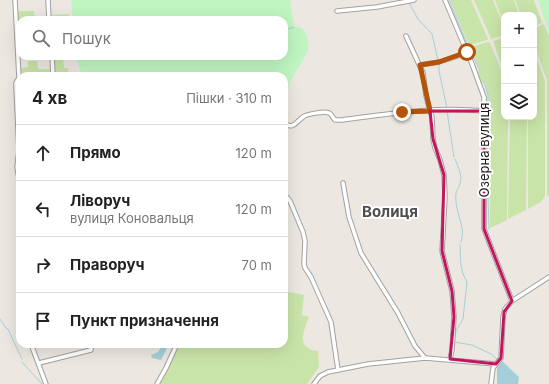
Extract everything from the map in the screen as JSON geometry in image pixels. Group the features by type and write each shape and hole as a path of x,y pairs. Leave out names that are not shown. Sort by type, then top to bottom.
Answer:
{"street":[{"path":"16,0 17,16"},
{"path":"48,0 49,16"},
{"path":"337,11 377,8 414,0"},
{"name":"Озерна вулиця","path":"445,0 483,92 484,230 512,302"},
{"path":"406,36 420,65 430,111 433,139 444,175 445,197 442,251 452,291 454,317 450,360"},
{"path":"420,65 439,62 467,52"},
{"path":"18,60 19,72"},
{"path":"52,60 53,72"},
{"path":"288,126 296,124 307,115 327,112 330,113 335,120 342,120 402,112 447,110 484,111"},
{"path":"343,183 349,218 361,253 398,313 415,346 425,358"},
{"path":"288,199 303,232 305,241 305,268 312,277 331,322 338,370"},
{"path":"491,384 492,371 498,361 504,312 506,307 549,277"},
{"path":"33,348 46,384"},
{"path":"39,363 91,350 91,348"},
{"path":"157,384 175,348"},
{"path":"314,384 325,372 368,364 425,358 498,361"}],"highlighted area":[{"path":"430,111 484,111 484,229 512,301 504,312 501,358 496,364 450,359 454,317 452,291 442,251 444,175 433,139"}],"green space":[{"path":"71,0 290,0 294,27 300,27 305,31 308,41 308,51 288,88 288,72 81,72 77,60 288,60 288,16 73,16"},
{"path":"450,0 471,0 488,39 487,40 473,44 470,47"},
{"path":"474,0 493,0 501,20 501,36 491,39"},
{"path":"495,0 514,0 518,12 501,12 501,16"},
{"path":"515,0 534,0 542,23 537,25 537,12 520,12"},
{"path":"538,0 549,0 549,32"},
{"path":"18,11 34,11 35,16 18,16"},
{"path":"69,14 69,16 50,16"},
{"path":"544,24 549,36 549,195 547,196 547,80 537,53 537,27"},
{"path":"501,39 501,64 493,41"},
{"path":"488,42 490,43 501,70 501,120 508,120 507,220 490,228 490,105 485,82 481,83 477,72 480,70 471,49 474,46"},
{"path":"537,58 545,81 545,196 541,202 528,209 528,120 537,120"},
{"path":"53,60 63,60 64,68 68,68 68,72 54,72"},
{"path":"28,61 37,61 38,69 51,69 51,72 21,72 20,68 28,67"},
{"path":"510,120 527,120 526,210 508,219"},
{"path":"288,292 304,295 302,315 309,317 303,338 304,343 311,349 318,351 319,367 307,384 159,384 176,348 288,348"}],"water":[{"path":"160,348 167,348 161,360 152,358 151,355 158,352"},
{"path":"502,361 519,377 518,384 497,384 497,368"}],"waterway":[{"path":"449,0 469,48"},
{"path":"409,3 418,19 432,34 438,60"},
{"path":"288,29 294,27"},
{"path":"470,50 480,71"},
{"path":"439,64 439,71 447,108"},
{"path":"484,82 488,95 487,152"},
{"path":"447,111 454,157"},
{"path":"455,159 461,178 456,193 457,207 462,227 461,242"},
{"path":"487,165 489,229"},
{"path":"460,245 462,268 467,282 463,319 456,331 454,342 472,345 491,354 498,360"},
{"path":"0,319 8,329 16,346"},
{"path":"17,348 22,359"},
{"path":"22,362 42,384"}],"district":[{"name":"Волиця","path":"390,212"}],"route":[{"path":"402,112 430,111 426,96 423,73 420,65 439,62 467,52"}]}
